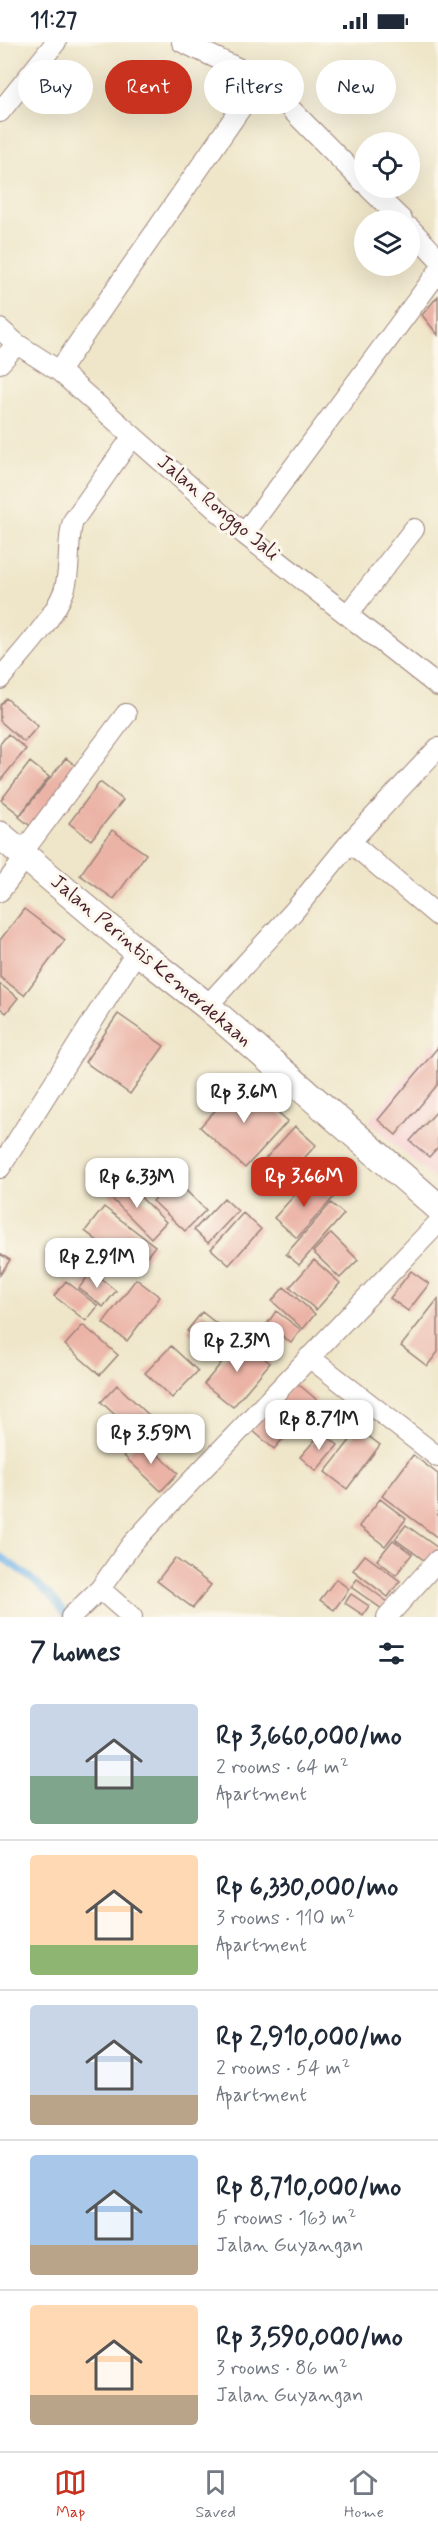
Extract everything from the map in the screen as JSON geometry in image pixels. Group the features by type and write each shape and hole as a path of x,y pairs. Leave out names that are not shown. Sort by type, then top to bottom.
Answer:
{"main road":[{"name":"Jalan Perintis Kemerdekaan","path":"0,835 137,951 207,1006 438,1207"}],"street":[{"path":"0,112 56,42"},
{"path":"182,42 220,60"},
{"path":"59,371 237,114"},
{"path":"296,114 354,173"},
{"path":"379,198 392,210"},
{"path":"420,239 438,258"},
{"path":"244,534 438,272"},
{"name":"Jalan Ronggo Jali","path":"0,329 17,344 59,371 244,534 438,686"},
{"path":"0,363 17,344"},
{"path":"0,679 44,624 64,591 68,566 69,534 73,521 134,436"},
{"path":"348,614 414,529"},
{"path":"0,891 126,714"},
{"path":"207,1006 294,911 350,842 438,748"},
{"path":"350,842 438,916"},
{"path":"0,1168 137,951"},
{"path":"73,1615 100,1589 131,1545 438,1223"},
{"path":"309,1357 438,1456"},
{"path":"387,1617 438,1560"},
{"path":"100,1589 132,1617"}],"shaded area":[{"path":"438,1038 438,1110 411,1141 429,1157 438,1147 438,1183 369,1121"}],"building":[{"path":"438,296 438,335 422,315"},
{"path":"6,698 38,726 24,742 0,721 0,705"},
{"path":"8,734 26,749 0,781 0,744"},
{"path":"66,758 81,770 34,829 19,817"},
{"path":"30,762 49,777 20,815 1,800"},
{"path":"100,782 123,800 91,840 69,823"},
{"path":"112,830 146,854 114,899 80,875"},
{"path":"24,909 65,940 24,995 0,977 0,940"},
{"path":"0,984 18,998 6,1013 0,1008"},
{"path":"118,1014 164,1046 130,1094 85,1062"},
{"path":"438,1047 438,1084 396,1135 378,1120"},
{"path":"242,1081 288,1121 245,1168 200,1127"},
{"path":"438,1110 438,1147 429,1157 410,1141"},
{"path":"295,1126 316,1145 277,1188 256,1169"},
{"path":"310,1178 333,1198 297,1238 274,1218"},
{"path":"174,1179 206,1210 185,1231 153,1201"},
{"path":"123,1180 166,1222 151,1238 108,1195"},
{"path":"224,1198 238,1211 208,1243 194,1230"},
{"path":"331,1203 344,1214 299,1265 286,1254"},
{"path":"104,1207 155,1246 136,1271 85,1231"},
{"path":"243,1213 261,1229 229,1265 211,1249"},
{"path":"331,1233 358,1260 340,1278 313,1252"},
{"path":"0,1254 10,1260 0,1275"},
{"path":"314,1260 340,1283 316,1310 290,1287"},
{"path":"92,1271 116,1291 103,1307 79,1288"},
{"path":"411,1271 429,1284 408,1311 390,1298"},
{"path":"136,1279 160,1297 127,1341 103,1323"},
{"path":"66,1281 98,1306 86,1321 54,1296"},
{"path":"284,1287 315,1314 303,1329 272,1301"},
{"path":"438,1299 438,1352 427,1366 401,1346"},
{"path":"276,1311 301,1330 291,1343 267,1324"},
{"path":"202,1312 231,1335 215,1354 187,1331"},
{"path":"83,1325 118,1355 100,1375 65,1345"},
{"path":"241,1339 270,1363 233,1407 204,1384"},
{"path":"171,1346 198,1371 172,1398 145,1373"},
{"path":"296,1382 317,1400 274,1449 252,1430"},
{"path":"117,1385 153,1419 137,1435 101,1402"},
{"path":"359,1429 380,1445 347,1489 325,1472"},
{"path":"322,1432 338,1445 316,1471 300,1457"},
{"path":"141,1439 178,1473 161,1491 124,1456"},
{"path":"413,1455 438,1474 438,1538 382,1496"},
{"path":"380,1499 406,1519 385,1546 359,1526"},
{"path":"406,1525 438,1548 428,1563 395,1539"},
{"path":"393,1540 412,1554 396,1575 377,1560"},
{"path":"365,1555 400,1581 388,1597 353,1570"},
{"path":"175,1558 211,1585 193,1608 157,1581"},
{"path":"336,1579 349,1589 334,1610 320,1600"},
{"path":"357,1579 388,1602 382,1609 351,1587"},
{"path":"351,1594 369,1606 363,1615 345,1603"}],"waterway":[{"path":"0,1556 45,1591 67,1617"}]}
